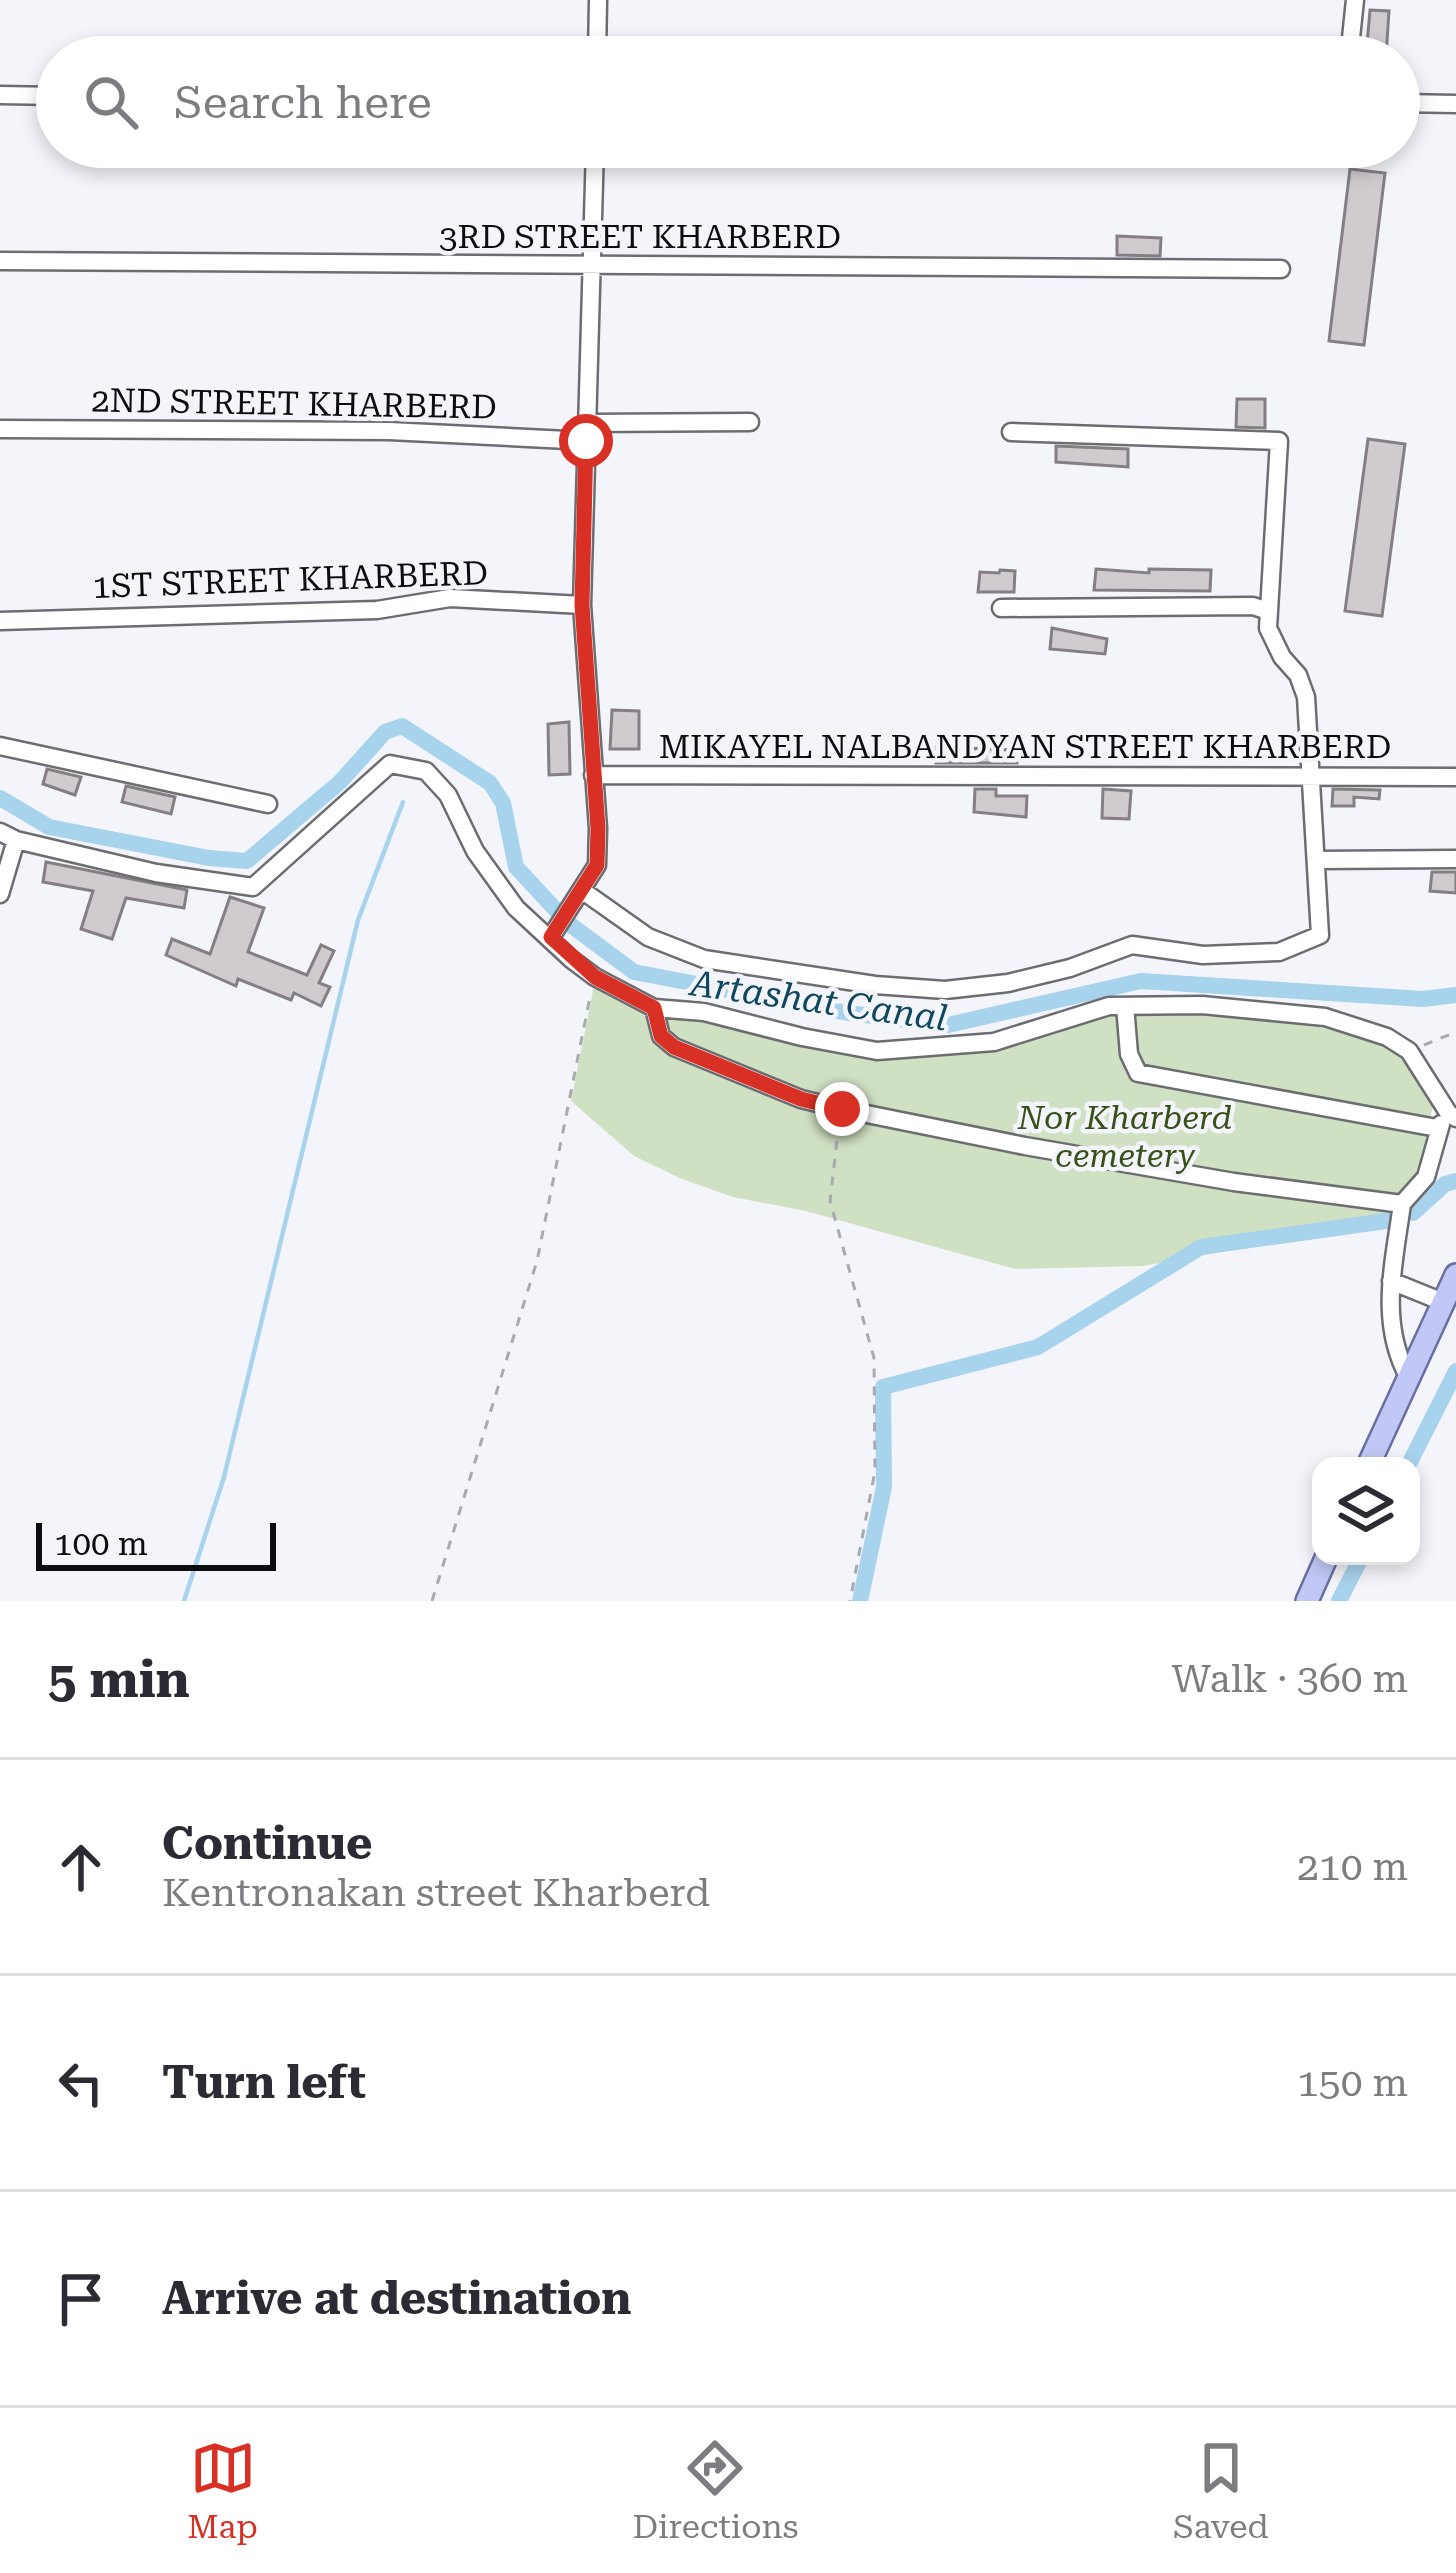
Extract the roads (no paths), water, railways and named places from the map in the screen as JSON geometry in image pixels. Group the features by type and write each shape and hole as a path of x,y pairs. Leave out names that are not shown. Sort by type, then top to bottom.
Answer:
{"main road":[{"path":"1373,1457 1456,1275"},
{"path":"1307,1601 1324,1565"}],"street":[{"path":"597,36 598,0"},
{"path":"1351,36 1355,0"},
{"path":"0,94 36,95"},
{"path":"1420,103 1456,104"},
{"path":"551,937 597,865 582,605 594,168"},
{"name":"3RD STREET KHARBERD","path":"0,261 1281,269"},
{"name":"2ND STREET KHARBERD","path":"0,429 587,432 750,422"},
{"path":"583,892 648,937 704,958 818,977 945,990 1008,983 1070,968 1132,945 1203,956 1279,952 1320,934 1306,697 1298,675 1268,628 1279,441 1011,432"},
{"name":"1ST STREET KHARBERD","path":"0,621 377,610 450,598 582,605"},
{"path":"1001,608 1252,606 1268,611"},
{"path":"0,746 268,804"},
{"path":"0,894 8,836 156,873 253,886 389,764 426,771 448,795 475,851 516,908 595,977 654,1008 704,1012 877,1051 994,1042 1108,1006 1202,1004 1325,1017 1387,1037 1409,1052 1447,1120 1426,1177 1402,1204 1389,1322 1397,1357 1408,1378"},
{"name":"MIKAYEL NALBANDYAN STREET KHARBERD","path":"593,775 1456,777"},
{"path":"1317,860 1456,859"},
{"path":"1125,1006 1129,1054 1138,1072 1447,1120"},
{"path":"654,1008 661,1036 674,1047 801,1099 1210,1178 1402,1204"},
{"path":"1391,1282 1443,1302"}],"waterway":[{"name":"Artashat Canal","path":"0,798 49,827 247,861 340,782 385,732 402,726 490,783 503,803 516,867 568,923 634,972 848,1013 948,1025 1141,981 1423,999 1456,995"},
{"path":"184,1601 224,1477 358,920 403,802"},
{"path":"1413,1213 1445,1184 1456,1181"},
{"path":"860,1601 884,1487 883,1387 1038,1347 1201,1247 1393,1220"},
{"path":"1413,1457 1456,1371"},
{"path":"1339,1601 1357,1565"}],"park label":[{"name":"Nor Kharberd cemetery","path":"1125,1136"}]}
